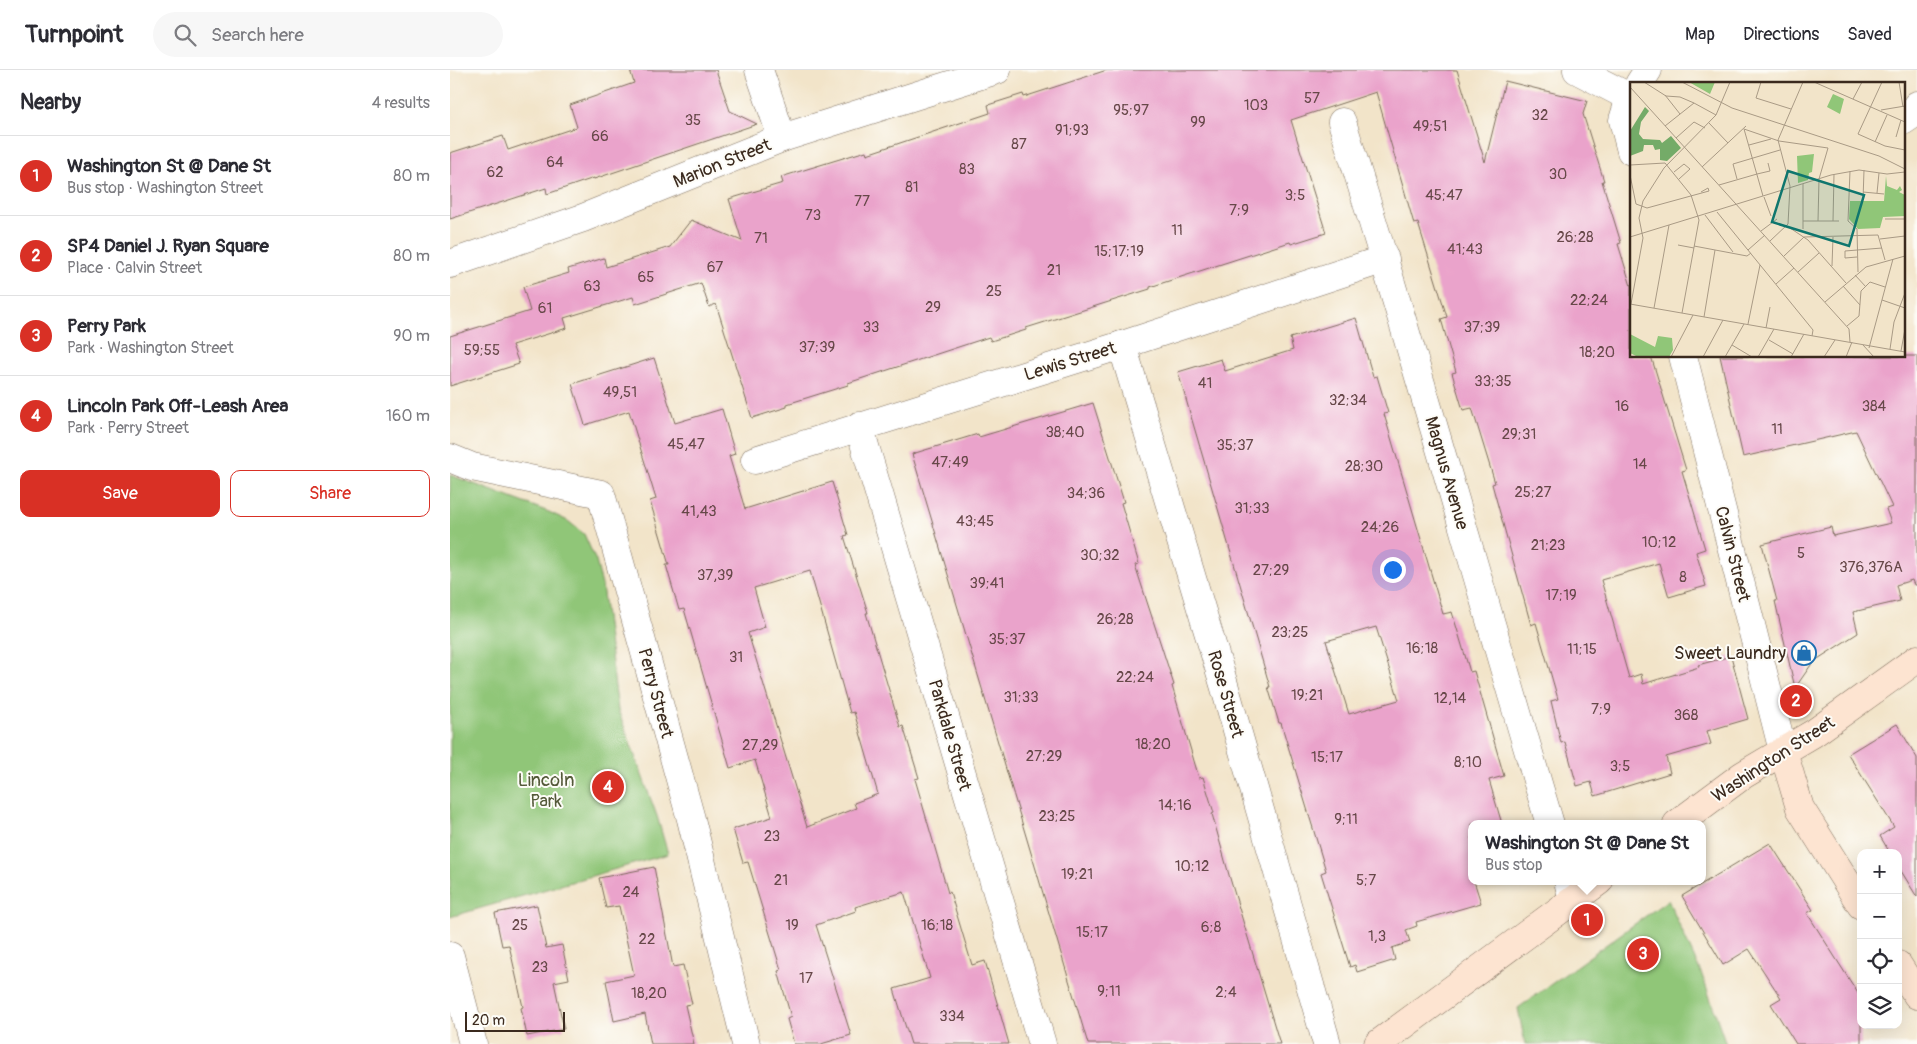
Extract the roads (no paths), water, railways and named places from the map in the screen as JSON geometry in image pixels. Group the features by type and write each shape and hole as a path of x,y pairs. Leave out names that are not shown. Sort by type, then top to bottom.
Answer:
{"main road":[{"name":"Washington Street","path":"1682,820 1743,775 1814,733 1917,658"},
{"path":"1783,751 1800,808 1857,899"},
{"path":"1378,1044 1570,891 1587,885"},
{"path":"1902,971 1917,995"}],"street":[{"path":"759,70 782,138"},
{"name":"Marion Street","path":"450,264 583,218 782,138 996,70"},
{"path":"1577,70 1630,91"},
{"path":"1640,82 1648,70"},
{"path":"1630,100 1623,120 1630,147"},
{"path":"1904,120 1912,115 1917,105"},
{"name":"Magnus Avenue","path":"1342,122 1385,259 1549,820"},
{"name":"Lewis Street","path":"755,460 1122,345 1385,259"},
{"name":"Rose Street","path":"1122,345 1225,688 1326,1044"},
{"name":"Calvin Street","path":"1684,358 1783,751"},
{"name":"Parkdale Street","path":"859,426 1042,1044"},
{"name":"Perry Street","path":"450,458 472,466 601,494 691,819 746,1044"},
{"path":"450,956 473,1044"}],"place":[{"name":"Sweet Laundry","path":"1804,653"},
{"name":"SP4 Daniel J. Ryan Square","path":"1796,701"},
{"name":"Lincoln Park Off-Leash Area","path":"608,787"},
{"name":"Washington St @ Dane St","path":"1587,920"},
{"name":"Perry Park","path":"1643,954"}],"park label":[{"name":"Lincoln Park","path":"546,790"}]}
